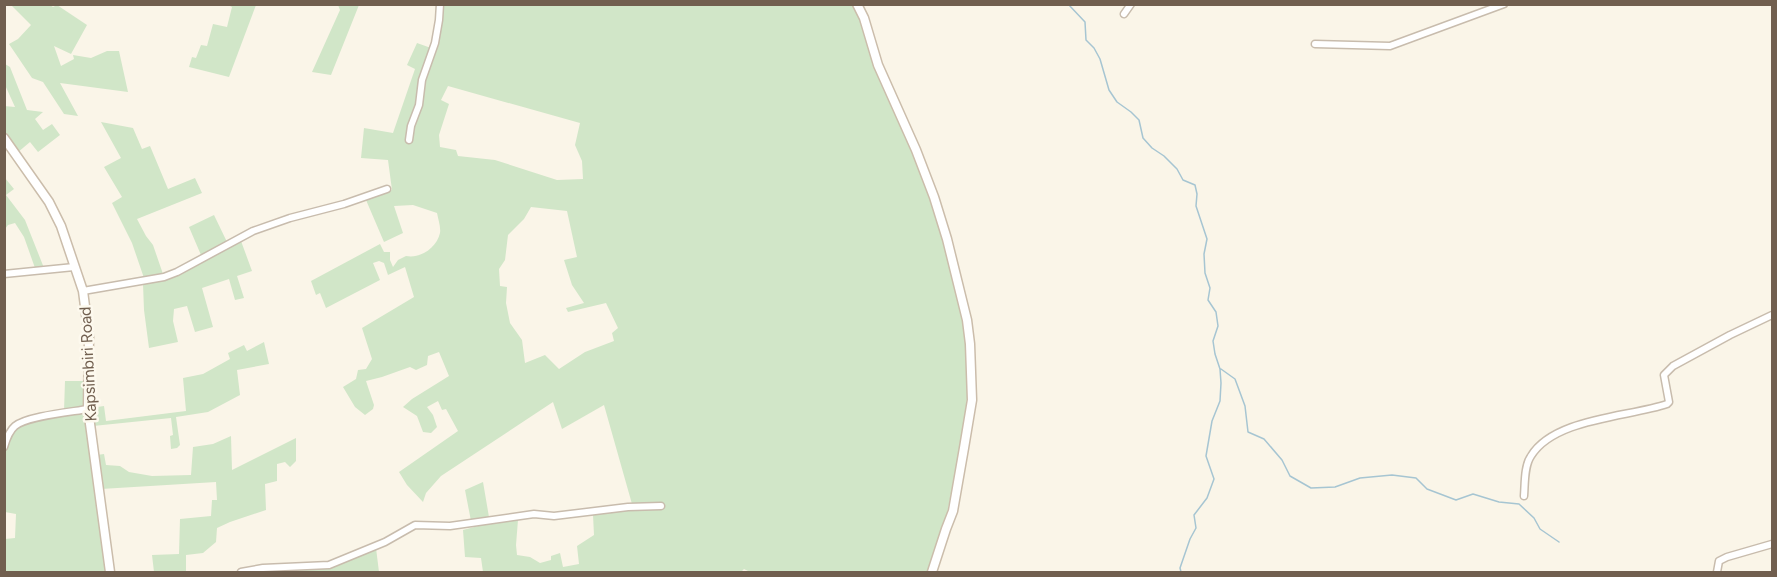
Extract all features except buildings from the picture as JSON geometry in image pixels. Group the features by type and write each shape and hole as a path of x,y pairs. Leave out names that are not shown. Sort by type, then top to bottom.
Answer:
{"street":[{"path":"409,140 411,126 419,105 422,80 435,43 440,4"},
{"path":"857,4 864,18 878,65 934,197 947,239 970,344 972,400 953,510 932,573"},
{"path":"1124,14 1131,4"},
{"path":"1315,44 1390,46 1504,4"},
{"name":"Kapsimbiri Road","path":"4,138 49,202 61,226 83,291 89,337 88,410 110,573"},
{"path":"83,291 164,277 253,231 387,189"},
{"path":"4,274 74,267"},
{"path":"1524,496 1529,458 1537,447 1561,431 1589,422 1667,404 1669,402 1664,378 1673,366 1773,315"},
{"path":"4,447 10,432 19,424 31,419 88,410"},
{"path":"241,573 262,568 329,565 385,542 415,525 450,526 534,514 554,516 628,507 661,506"},
{"path":"1717,573 1719,561 1773,544"}],"green space":[{"path":"11,5 50,5 53,7 57,5 87,25 71,54 54,46 61,66 74,59 73,55 91,58 107,51 119,51 128,92 60,83 78,116 64,114 43,82 32,78 9,44 18,39 31,25"},
{"path":"228,5 256,5 229,77 189,67 192,57 196,58 201,45 207,46 213,24 227,27 232,7"},
{"path":"338,5 359,5 331,75 312,72 340,10"},
{"path":"442,5 852,5 869,38 926,175 965,321 969,382 962,438 947,514 928,572 750,572 744,569 741,572 483,572 481,558 465,557 463,530 518,520 517,555 530,557 540,563 551,560 551,556 560,553 563,567 579,564 577,546 594,535 593,515 635,509 604,405 562,429 553,402 441,476 426,493 423,502 407,485 399,472 458,431 446,409 442,410 438,401 427,407 437,427 431,433 423,432 417,416 403,407 449,376 439,352 428,356 427,365 416,370 410,367 366,381 374,405 373,409 365,415 355,407 343,387 356,379 358,370 366,369 372,359 362,328 414,297 405,267 388,275 384,263 379,261 373,263 380,280 326,308 320,293 316,295 311,281 380,244 384,252 390,252 393,267 398,260 406,256 423,254 436,243 440,233 437,213 413,205 394,206 403,233 384,242 366,200 392,190 388,160 361,158 364,128 393,133 415,69 407,65 417,43 431,48 413,126 439,40","holes":["448,86 580,123 575,145 582,161 583,179 557,180 495,160 458,156 456,150 440,147 439,135 449,104 441,100","531,207 567,211 577,257 564,260 572,285 584,303 566,308 568,312 606,303 618,328 612,333 614,341 585,352 559,369 545,355 525,363 522,340 510,323 506,303 507,287 500,286 499,269 505,260 508,235 524,219"]},
{"path":"5,64 10,67 27,110 43,112 35,119 43,130 52,124 60,135 38,152 30,142 17,153 5,136 4,106 15,107 5,85"},
{"path":"101,122 133,128 142,149 150,146 168,189 195,178 202,193 137,219 153,245 163,274 144,278 132,243 112,203 122,197 104,167 121,158"},
{"path":"5,178 14,189 6,195 25,220 44,268 35,268 24,237 15,223 8,225 5,229"},
{"path":"214,215 227,242 201,255 189,227"},
{"path":"241,241 252,271 237,276 244,298 235,300 229,279 202,288 213,327 195,332 187,306 174,309 173,321 178,342 149,348 143,284"},
{"path":"264,342 269,364 237,370 240,395 208,412 176,417 180,445 177,448 171,449 170,436 173,435 171,418 93,426 91,408 104,406 106,421 186,411 183,378 203,374 230,359 228,353 244,345 247,351"},
{"path":"65,381 83,381 83,408 64,411"},
{"path":"86,412 107,572 5,572 5,539 15,538 16,514 5,512 4,482 6,449 13,431 25,423"},
{"path":"231,436 232,470 296,438 296,461 290,467 285,462 277,464 277,481 265,484 266,510 217,528 216,542 203,553 186,555 186,572 154,572 152,555 179,554 180,519 211,516 212,500 217,500 216,482 101,489 97,455 104,454 106,465 120,466 129,472 152,476 191,475 193,447 213,444"},
{"path":"483,482 489,517 471,521 465,490"},
{"path":"376,548 379,572 252,572 328,567"}],"waterway":[{"path":"1068,4 1085,22 1086,40 1100,59 1109,90 1117,102 1139,120 1143,138 1152,148 1177,169 1183,180 1195,185 1196,206 1207,239 1204,254 1205,273 1210,288 1208,300 1216,312 1218,326 1213,341 1221,383 1220,401 1212,421 1206,456 1214,479 1207,498 1194,515 1196,528 1180,568 1181,572"},
{"path":"1221,369 1235,379 1245,406 1248,432 1264,439 1282,460 1290,476 1311,488 1335,487 1360,478 1392,475 1416,478 1427,489 1456,500 1473,494 1499,502 1519,504 1534,518 1540,529 1559,542"}]}
